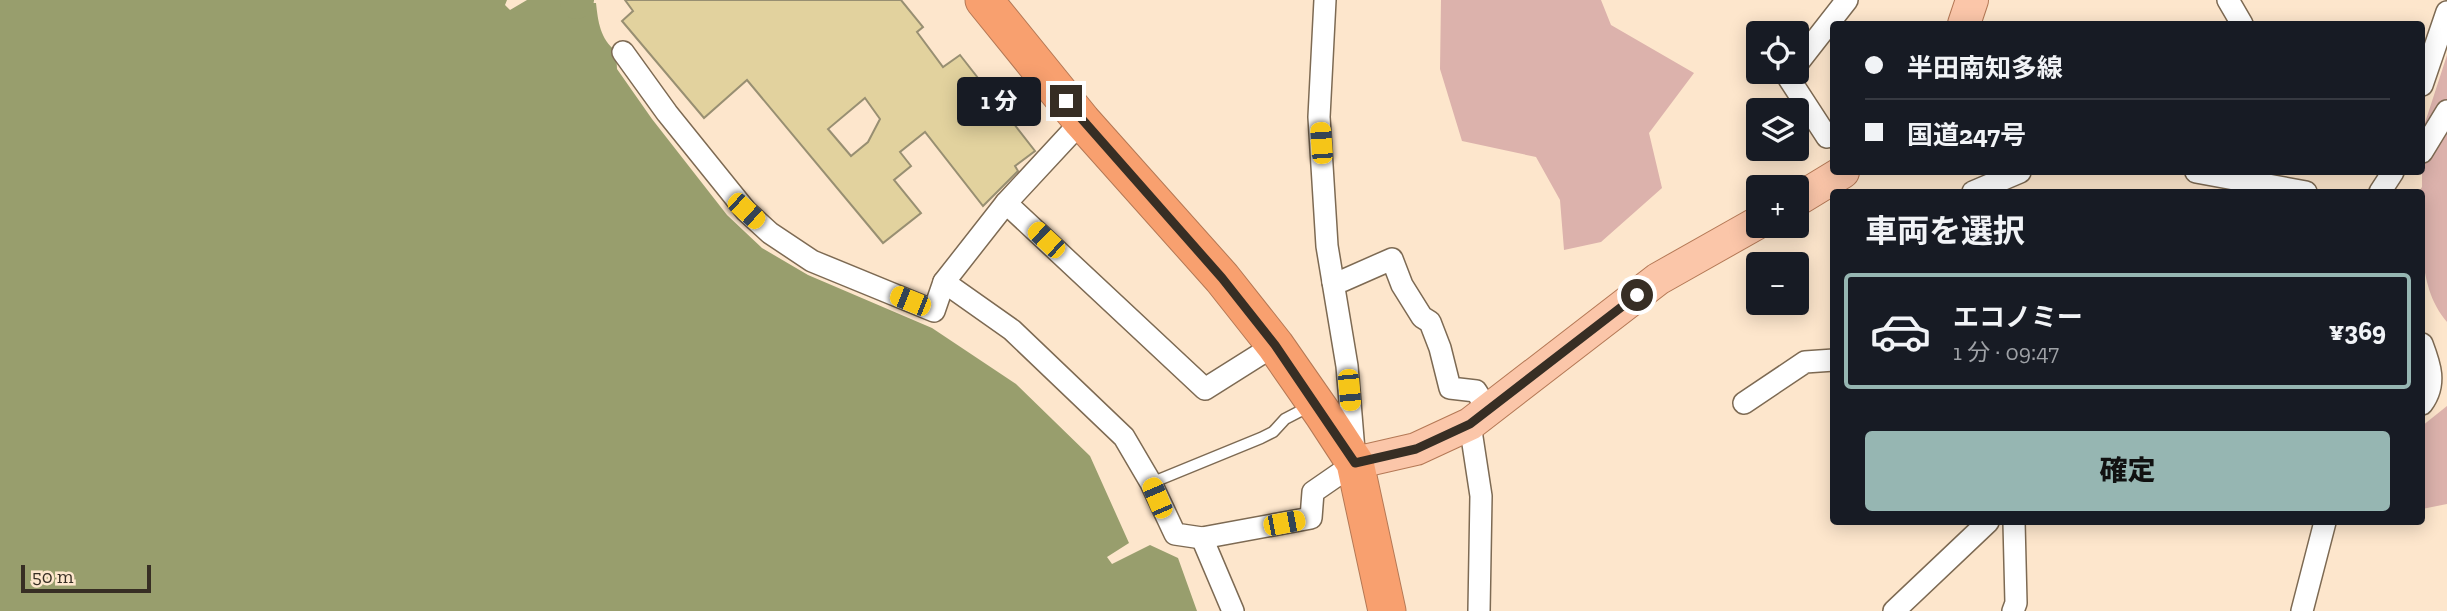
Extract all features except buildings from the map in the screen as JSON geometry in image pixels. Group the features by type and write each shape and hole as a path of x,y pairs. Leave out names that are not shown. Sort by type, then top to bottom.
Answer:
{"highway":[{"path":"984,0 1082,121 1222,278 1316,403 1355,463 1387,611"}],"main road":[{"path":"1965,21 1972,0"},
{"path":"1809,193 1838,175"},
{"path":"1355,463 1416,449 1479,417 1658,279 1746,229"}],"street":[{"path":"944,282 1012,330 1124,437 1151,483 1175,534 1202,538 1311,518 1313,492 1355,463 1346,366 1327,246 1319,117 1325,0"},
{"path":"1831,21 1847,0"},
{"path":"2228,0 2240,21"},
{"path":"2425,76 2447,12"},
{"path":"1809,49 1830,22"},
{"path":"623,52 667,113 746,211 770,233 812,261 934,311 944,282 1006,203 1082,121"},
{"path":"1792,84 1826,137"},
{"path":"2425,147 2447,111"},
{"path":"1980,189 2013,175"},
{"path":"2222,175 2291,189"},
{"path":"1006,203 1205,389 1275,345"},
{"path":"1333,282 1342,281 1392,259 1402,285 1422,317 1430,322 1450,388 1476,391 1481,496 1479,611"},
{"path":"2425,353 2432,374 2431,385 2425,398"},
{"path":"1744,403 1804,362 1830,360"},
{"path":"1894,611 1985,525"},
{"path":"2013,611 2016,603 2014,525"},
{"path":"2302,611 2324,525"},
{"path":"1202,538 1233,611"}],"lane":[{"path":"1151,483 1261,438 1273,432 1284,419 1316,403"}],"shaded area":[{"path":"0,0 507,0 505,5 510,10 527,0 596,3 603,35 616,51 617,69 652,119 727,215 762,248 808,275 932,328 1016,384 1090,456 1129,543 1107,557 1112,564 1150,545 1178,558 1197,611 0,611"},
{"path":"1441,0 1601,0 1611,25 1694,73 1649,133 1662,188 1601,242 1564,250 1560,200 1536,157 1462,141 1440,69"},
{"path":"2447,55 2447,322 2430,293 2425,271 2425,189 2421,189 2422,175 2425,175 2425,123"},
{"path":"2447,406 2447,504 2425,508 2425,424"}],"route":[{"path":"1066,101 1222,278 1275,345 1355,463 1416,449 1470,424 1637,295"}]}
